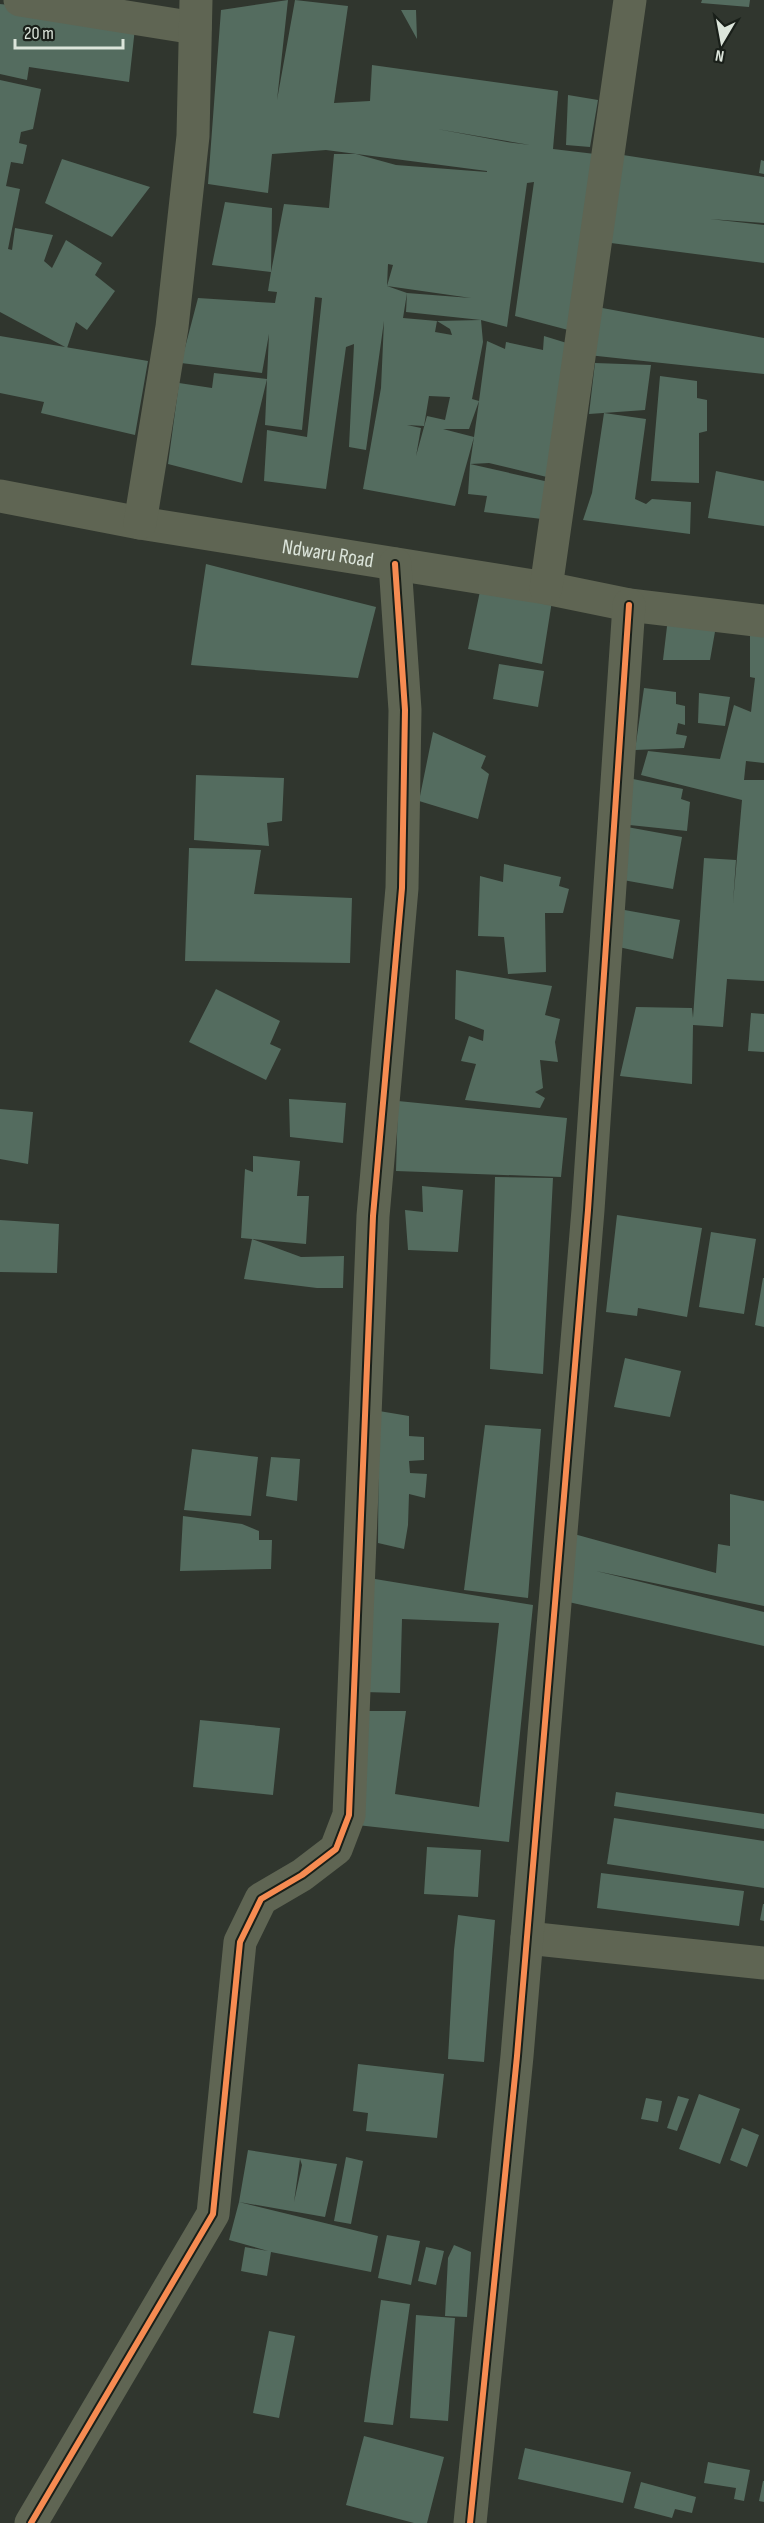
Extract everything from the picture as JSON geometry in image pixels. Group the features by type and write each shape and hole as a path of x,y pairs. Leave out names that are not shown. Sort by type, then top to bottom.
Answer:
{"street":[{"path":"20,0 195,14 193,136 173,315 140,523"},
{"path":"546,588 630,0"},
{"name":"Ndwaru Road","path":"0,496 140,523 546,588 629,605 764,621"},
{"path":"31,2523 213,2214 240,1942 261,1899 302,1875 336,1849 349,1815 373,1216 402,888 405,710 395,564"},
{"path":"470,2523 527,1938 588,1198 629,605"},
{"path":"527,1938 764,1963"}],"building":[{"path":"288,0 277,100 295,0 348,6 334,103 370,101 372,65 558,91 553,149 595,154 572,331 515,316 534,182 527,183 507,327 481,320 483,342 472,399 479,401 469,429 443,429 474,437 455,506 363,489 381,388 384,321 366,450 349,447 354,344 346,347 326,489 264,481 267,430 307,437 322,298 315,297 302,430 265,425 269,334 262,373 181,363 198,298 275,303 277,292 268,291 284,204 329,208 334,154 356,154 396,165 487,171 326,150 272,154 268,193 208,184 221,10","holes":["437,129 530,145 507,142","388,264 393,265 387,286","387,286 471,298 407,293","407,293 406,312 481,320 437,321 403,318","437,321 450,329 452,335 435,332","429,396 450,397 445,420 427,416 416,456 421,428 407,425 424,426"]},
{"path":"702,0 750,0 749,7 701,3"},
{"path":"0,4 136,19 129,82 29,67 27,80 0,74"},
{"path":"401,10 416,10 417,39"},
{"path":"0,80 41,89 33,129 21,132 19,143 27,145 23,164 11,162 6,186 20,189 8,249 12,250 15,228 53,235 44,261 52,268 66,240 102,263 95,275 115,291 87,330 76,322 67,348 0,312"},
{"path":"568,95 598,100 590,147 566,145"},
{"path":"623,155 764,177 764,223 710,219 764,225 764,263 611,243"},
{"path":"62,159 150,187 112,237 45,203"},
{"path":"761,160 764,161 764,174 759,173"},
{"path":"225,202 272,208 271,272 212,265"},
{"path":"597,307 764,338 764,374 588,355"},
{"path":"0,336 148,361 135,435 41,413 44,402 0,393"},
{"path":"544,336 570,344 555,479 489,463 470,464 487,341 505,349 506,342 543,350"},
{"path":"595,363 651,365 645,410 589,414"},
{"path":"214,373 267,379 242,483 168,464 179,383 212,388"},
{"path":"660,376 697,381 697,398 707,400 707,431 699,433 699,483 651,481"},
{"path":"604,413 646,419 635,499 646,504 652,499 691,502 690,534 583,520 592,493"},
{"path":"470,464 549,482 542,519 484,512 487,496 468,494"},
{"path":"716,471 764,481 764,526 708,518"},
{"path":"206,564 376,607 358,678 191,665"},
{"path":"480,591 552,601 542,664 468,649"},
{"path":"668,618 716,626 710,660 663,660"},
{"path":"750,630 764,631 764,763 746,761 744,780 764,780 764,981 727,979 723,1027 693,1025 692,1084 620,1076 636,1007 692,1008 693,1018 704,858 736,860 733,903 742,800 641,775 648,751 720,759 734,705 751,712 755,678 750,677"},
{"path":"499,664 544,671 538,707 493,699"},
{"path":"644,688 676,692 676,704 685,706 685,725 678,723 676,734 687,736 684,748 635,750"},
{"path":"699,693 730,697 725,726 698,723"},
{"path":"433,732 486,756 481,768 489,774 478,819 419,801"},
{"path":"196,775 284,778 282,821 267,823 269,846 194,840"},
{"path":"628,778 683,789 681,799 690,802 687,831 620,824"},
{"path":"627,827 682,837 673,889 623,880"},
{"path":"189,848 261,850 254,894 352,898 350,963 185,961"},
{"path":"504,864 561,877 559,886 569,889 563,913 545,913 546,972 508,974 504,937 478,936 480,876 503,882"},
{"path":"619,909 680,920 673,959 614,946"},
{"path":"456,970 552,986 545,1015 560,1019 555,1042 558,1062 540,1060 543,1088 535,1092 545,1098 540,1108 465,1100 476,1064 461,1061 469,1036 483,1041 484,1030 455,1019"},
{"path":"216,989 280,1021 270,1044 281,1049 266,1080 189,1042"},
{"path":"751,1013 764,1014 764,1052 748,1051"},
{"path":"289,1099 346,1103 343,1143 290,1137"},
{"path":"398,1101 567,1118 561,1177 396,1171"},
{"path":"0,1109 33,1112 28,1164 0,1159"},
{"path":"253,1156 300,1161 297,1196 309,1196 306,1244 241,1238 245,1169 253,1172"},
{"path":"495,1177 553,1178 543,1374 490,1369"},
{"path":"422,1186 463,1190 458,1252 408,1250 405,1210 423,1212"},
{"path":"617,1215 702,1228 687,1317 638,1308 637,1316 606,1312"},
{"path":"0,1220 59,1224 57,1273 0,1272"},
{"path":"711,1232 756,1239 744,1314 699,1307"},
{"path":"252,1239 301,1257 344,1256 343,1288 317,1288 244,1279"},
{"path":"764,1278 764,1327 755,1325"},
{"path":"625,1358 681,1371 670,1417 614,1407"},
{"path":"379,1411 409,1416 409,1436 424,1437 424,1460 409,1461 410,1473 427,1474 425,1498 409,1494 408,1525 404,1549 378,1543"},
{"path":"485,1425 541,1429 528,1598 464,1590"},
{"path":"192,1449 258,1457 251,1516 184,1510"},
{"path":"271,1457 300,1459 297,1501 266,1496"},
{"path":"730,1494 764,1501 764,1606 596,1571 764,1612 764,1646 564,1601 574,1534 716,1573 718,1544 730,1546"},
{"path":"183,1516 242,1524 259,1531 259,1540 272,1540 271,1569 180,1571"},
{"path":"369,1578 533,1605 509,1842 348,1824 361,1711 406,1711 395,1794 479,1807 499,1623 402,1619 400,1693 364,1692"},
{"path":"200,1720 280,1728 273,1795 193,1787"},
{"path":"616,1792 764,1814 764,1829 614,1806"},
{"path":"614,1818 764,1841 764,1888 607,1864"},
{"path":"427,1847 481,1850 478,1897 424,1894"},
{"path":"601,1873 744,1891 739,1926 597,1908"},
{"path":"764,1904 764,1921 760,1920"},
{"path":"458,1915 495,1920 484,2062 448,2059"},
{"path":"358,2064 444,2074 437,2138 366,2131 368,2113 353,2111"},
{"path":"699,2094 740,2109 720,2164 679,2149"},
{"path":"678,2096 689,2099 677,2131 667,2128"},
{"path":"646,2098 662,2101 658,2122 641,2119"},
{"path":"742,2128 759,2135 747,2167 730,2160"},
{"path":"248,2150 337,2164 325,2217 239,2202","holes":["300,2159 302,2165 294,2202"]},
{"path":"346,2157 363,2161 351,2224 334,2221"},
{"path":"239,2202 378,2236 371,2272 271,2252 267,2276 241,2271 245,2247 268,2251 229,2240"},
{"path":"387,2235 420,2241 411,2285 378,2278"},
{"path":"454,2245 471,2252 467,2317 445,2316 448,2258"},
{"path":"426,2247 444,2251 436,2285 418,2281"},
{"path":"381,2300 410,2304 393,2425 364,2422"},
{"path":"416,2315 455,2318 448,2421 410,2418"},
{"path":"269,2331 295,2336 279,2418 253,2413"},
{"path":"364,2436 444,2457 427,2523 414,2523 346,2505"},
{"path":"525,2448 631,2472 623,2503 518,2479"},
{"path":"708,2462 750,2470 744,2501 734,2499 736,2488 704,2483"},
{"path":"764,2481 764,2502 759,2501"},
{"path":"641,2482 696,2497 692,2513 675,2509 672,2518 634,2508"}],"cycle path":[{"path":"31,2523 213,2214 240,1942 261,1899 302,1875 336,1849 349,1815 373,1216 402,888 405,710 395,564"},
{"path":"470,2523 517,2056 588,1210 629,605"}]}
